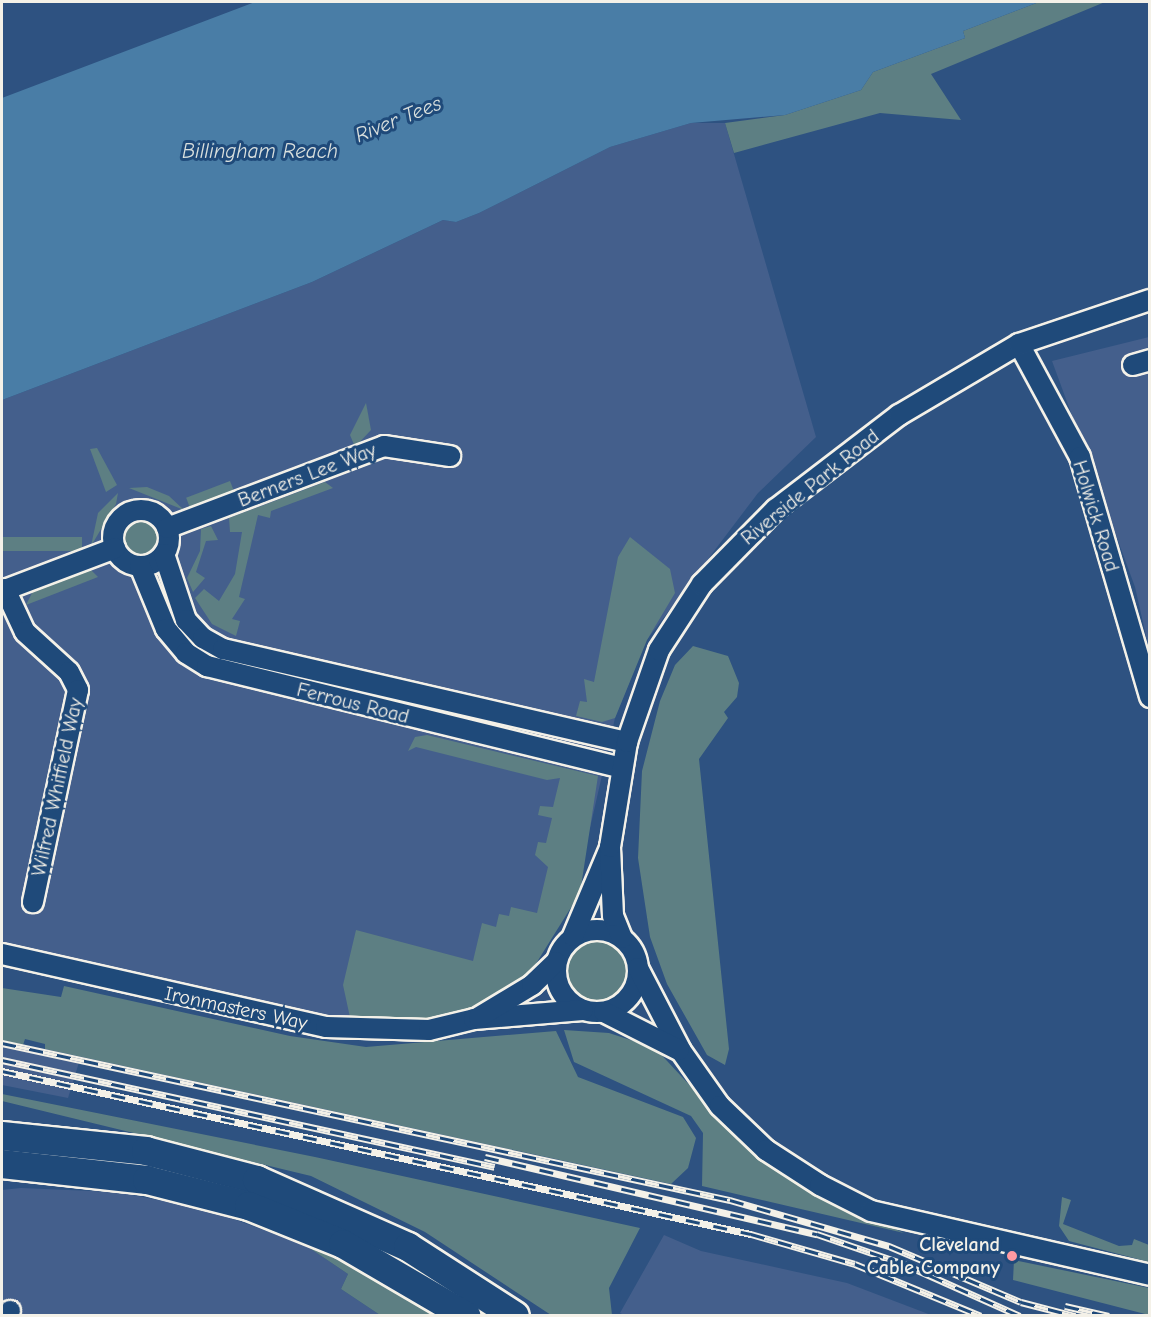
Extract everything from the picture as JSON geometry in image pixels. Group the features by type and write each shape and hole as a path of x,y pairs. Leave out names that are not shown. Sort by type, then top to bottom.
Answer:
{"highway":[{"path":"8,1135 146,1151 257,1180 408,1247 515,1316"},
{"path":"2,1164 147,1180 300,1225 394,1270 466,1316"},
{"path":"2,1178 147,1180"}],"street":[{"name":"Riverside Park Road","path":"622,938 613,916 610,847 627,742 659,650 724,560 837,459 1019,344 1149,300"},
{"name":"Holwick Road","path":"1019,344 1080,457 1149,696"},
{"name":"Berners Lee Way","path":"167,528 384,446 450,456"},
{"path":"149,511 167,528 164,554 140,566 126,562 114,548 116,525 129,512 149,511"},
{"path":"3,590 114,548"},
{"name":"Ferrous Road","path":"164,554 186,620 203,638 223,649 627,742"},
{"name":"Ferrous Road","path":"140,566 172,638 207,666 621,768"},
{"name":"Wilfred Whitfield Way","path":"3,590 25,632 69,672 78,690 33,902"},
{"name":"Riverside Park Road","path":"573,936 610,847"},
{"path":"474,1019 532,986 556,962 573,936 592,929 622,938 681,1051 720,1106 766,1150 871,1210 1149,1275"},
{"name":"Ironmasters Way","path":"2,954 326,1028 429,1030 474,1019"},
{"path":"556,962 564,996 583,1010"},
{"path":"604,1012 632,993 638,968"},
{"path":"474,1019 583,1010 604,1012 681,1051"}],"shaded area":[{"path":"691,123 725,123 816,437 758,493 646,641 615,718 578,881 552,930 350,1019 303,1013 2,943 2,400 312,282 443,220 456,222 479,213 610,147"},
{"path":"1149,337 1149,649 1135,587 1052,361"},
{"path":"2,1041 80,1059 68,1098 2,1085"},
{"path":"21,1188 116,1192 206,1209 305,1245 348,1274 341,1289 380,1315 2,1316 2,1190"},
{"path":"664,1235 701,1251 847,1283 931,1315 624,1315 620,1313"}],"green space":[{"path":"1039,2 1105,2 931,74 961,120 880,113 734,153 725,123 785,115 861,90 873,72 965,38 963,31"},
{"path":"366,403 371,430 355,447 350,435"},
{"path":"97,448 117,485 106,492 90,449"},
{"path":"230,481 235,494 191,511 186,498"},
{"path":"325,482 333,488 271,511 270,518 258,515 239,597 245,599 232,619 240,621 236,636 212,624 195,598 204,589 219,601 235,574 242,532 230,532 229,518"},
{"path":"147,487 169,496 184,510 129,488"},
{"path":"118,493 116,504 91,546 98,513"},
{"path":"141,522 153,526 157,538 153,550 141,554 129,550 125,538 129,526"},
{"path":"211,526 218,540 206,541 196,572 205,578 193,592 187,578 200,551 201,529"},
{"path":"2,537 82,537 82,551 2,551"},
{"path":"630,537 670,569 675,593 647,640 615,718 602,722 576,716 580,701 587,702 584,679 594,682 618,557"},
{"path":"88,567 98,577 26,605 35,587"},
{"path":"693,646 728,656 739,683 737,697 724,712 728,718 699,759 729,1049 725,1065 707,1055 667,984 650,937 638,858 642,771 660,701 675,665"},
{"path":"427,735 598,776 580,893 532,970 494,1005 440,1021 351,1022 343,985 356,930 473,961 482,923 496,927 499,914 509,916 511,907 537,913 548,867 535,855 538,842 546,843 552,818 538,815 540,806 553,807 560,778 547,780 416,747 408,751 415,737"},
{"path":"592,939 604,939 620,948 627,958 629,970 627,982 620,992 604,1001 592,1001 581,996 572,987 567,976 567,964 572,953 581,944"},
{"path":"64,986 290,1036 366,1047 556,1031 578,1077 683,1117 696,1138 688,1168 671,1184 45,1049 45,1044 25,1039 23,1045 2,1040 2,988 61,997"},
{"path":"564,1030 609,1033 655,1048 722,1120 776,1167 824,1197 904,1233 702,1186 703,1133 691,1116 574,1062"},
{"path":"2,1094 315,1157 640,1228 609,1288 612,1315 551,1315 425,1232 311,1176 2,1101"},
{"path":"1062,1197 1071,1200 1063,1224 1119,1246 1132,1245 1134,1239 1149,1245 1149,1262 1069,1241 1059,1226"},
{"path":"305,1245 370,1274 438,1315 380,1315 341,1289 348,1274"},
{"path":"1014,1260 1149,1288 1149,1315 1013,1280"}],"water":[{"name":"Billingham Reach","path":"255,2 1039,2 963,31 965,38 873,72 861,90 785,115 691,123 610,147 479,213 456,222 443,220 312,282 2,400 2,98"}],"railway":[{"path":"2,1043 730,1200 889,1246 1021,1302 1075,1316"},
{"path":"2,1060 495,1167"},
{"path":"2,1071 751,1234 855,1264 981,1316"},
{"path":"485,1157 817,1234 904,1264 1020,1316"},
{"path":"1065,1306 1109,1316"}],"place":[{"name":"Cleveland Cable Company","path":"1012,1256"}],"water label":[{"name":"River Tees","path":"398,119"}]}
